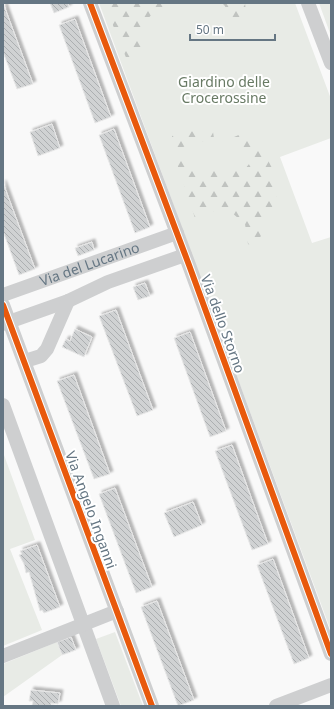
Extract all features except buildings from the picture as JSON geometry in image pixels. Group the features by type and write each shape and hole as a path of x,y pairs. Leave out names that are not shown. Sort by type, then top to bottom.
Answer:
{"street":[{"name":"Via dello Storno","path":"90,3 185,255 331,654"},
{"path":"308,3 331,63"},
{"name":"Via del Lucarino","path":"3,295 177,234"},
{"name":"Via del Lucarino","path":"6,323 68,301 108,282 185,255"},
{"name":"Via del Lucarino","path":"25,362 45,353 68,301"},
{"name":"Via Angelo Inganni","path":"3,305 6,323 25,362 152,706"},
{"path":"3,405 113,706"},
{"path":"3,656 116,611"},
{"path":"276,706 331,685"}],"green space":[{"name":"Giardino delle Crocerossine","path":"99,3 295,3 331,99 331,138 280,157 312,243 331,237 331,631"},
{"path":"104,3 173,3 151,15 147,20 143,32 144,50 127,60"},
{"path":"222,3 245,3 247,21 228,22 225,6"},
{"path":"319,3 331,3 331,36"},
{"path":"185,131 213,132 214,138 183,147 188,166 200,171 245,169 253,159 234,137 241,134 260,145 273,170 277,195 256,248 248,244 245,224 231,212 214,211 196,221 178,167 172,136"},
{"path":"4,455 35,540 10,549 42,630 3,646"},
{"path":"115,632 143,706 121,706 96,639"},
{"path":"57,642 62,655 3,697 3,664"}],"cycle path":[{"path":"90,3 189,265 331,654"},
{"path":"3,305 152,706"}]}
